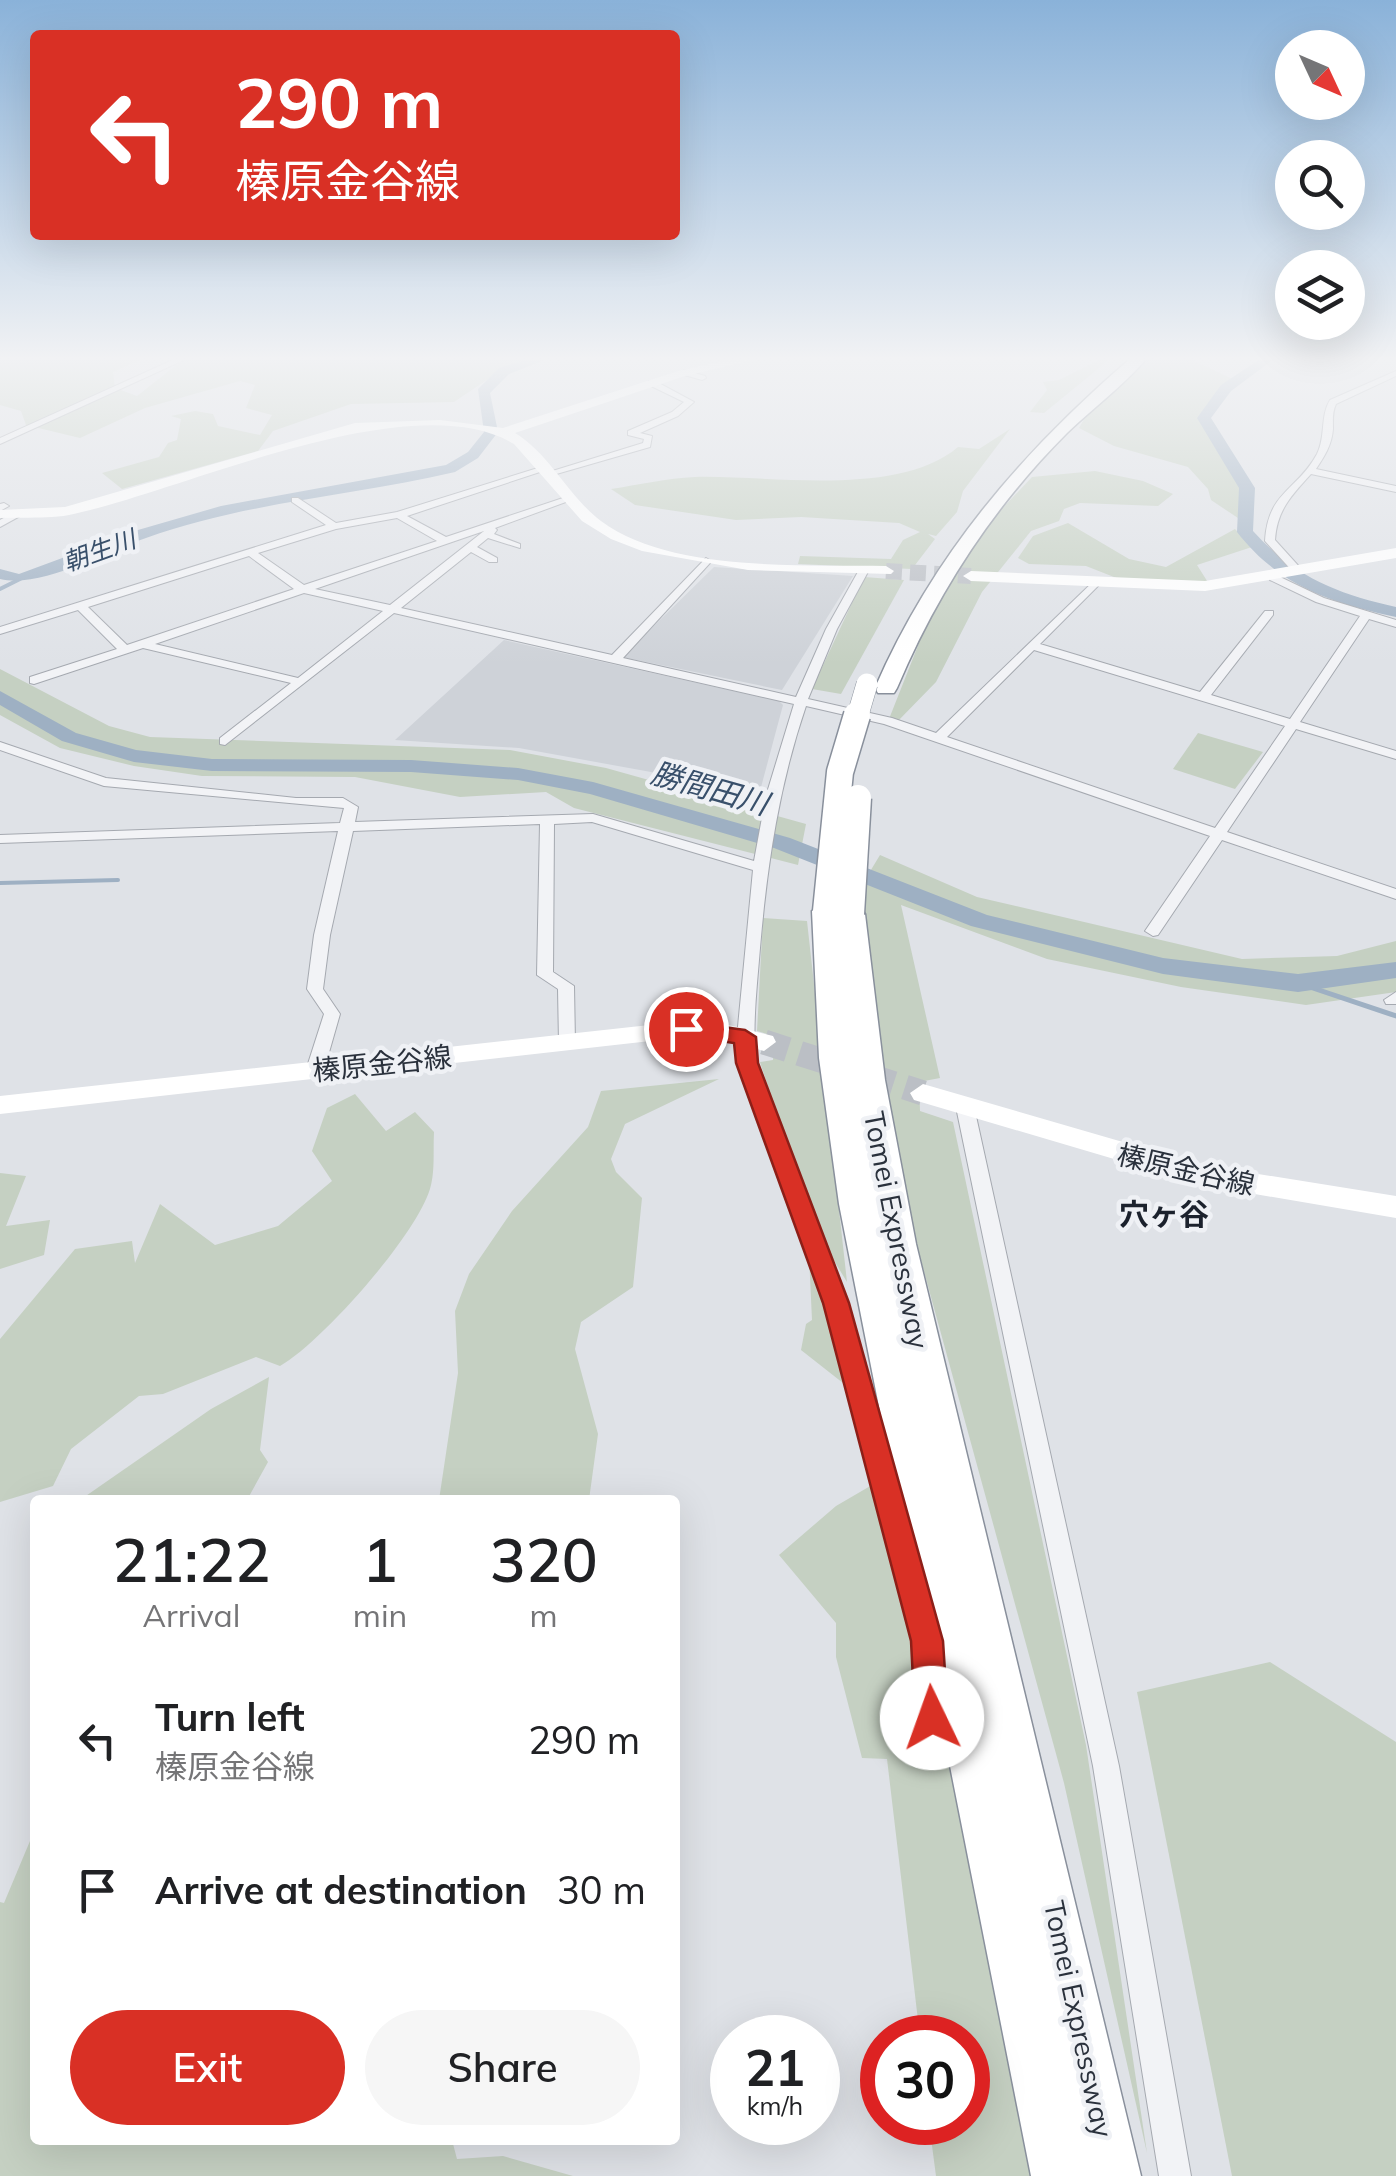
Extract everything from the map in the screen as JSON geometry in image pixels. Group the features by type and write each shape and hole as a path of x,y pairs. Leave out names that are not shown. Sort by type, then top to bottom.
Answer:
{"highway":[{"name":"Tomei Expressway","path":"1015,461 968,511 916,586 876,686 839,913 830,1019 854,1181 1000,1868 1060,2176"},
{"name":"Tomei Expressway","path":"876,686 982,514 1030,461"},
{"name":"Tomei Expressway","path":"839,913 896,1232 1044,1855 1112,2176"}],"street":[{"path":"0,524 5,511 66,511 238,461"},
{"path":"536,461 570,499 612,534 656,551 706,561 886,570"},
{"path":"0,631 334,526 399,515 593,461"},
{"path":"1299,572 1270,541 1268,522 1318,461"},
{"path":"1310,470 1396,489"},
{"path":"34,680 570,499"},
{"path":"295,500 334,526"},
{"path":"399,515 445,541"},
{"path":"225,741 500,523"},
{"path":"488,535 516,546"},
{"path":"471,548 493,560"},
{"path":"250,552 302,589 888,721 1396,894"},
{"path":"971,576 1205,586 1274,578 1396,553"},
{"path":"614,660 706,561"},
{"path":"864,570 796,701 765,822 759,860 754,1040 747,1063 836,1303 927,1641 932,1718"},
{"path":"1274,578 1320,600 1396,624"},
{"path":"940,738 1097,581"},
{"path":"80,606 124,649"},
{"path":"1203,697 1269,613"},
{"path":"1153,931 1366,615"},
{"path":"142,644 301,682"},
{"path":"1033,646 1396,754"},
{"path":"1,747 104,782 296,802 343,802 351,807 315,989 332,1014 315,1070"},
{"path":"0,840 594,818 759,860"},
{"path":"547,820 545,976 566,986 568,1043"},
{"name":"榛原金谷線","path":"0,1105 686,1029 754,1040"},
{"name":"榛原金谷線","path":"923,1093 1202,1176 1396,1207"},
{"path":"964,1107 1106,1766 1175,2176"}],"shaded area":[{"path":"714,567 853,576 782,690 622,657"},
{"path":"504,640 779,701 783,705 756,806 651,772 519,748 395,740"}],"green space":[{"path":"146,461 224,461 122,489 102,473"},
{"path":"986,461 963,491 957,512 936,536 928,534 935,539 912,569 798,564 800,556 891,559 903,540 920,532 899,523 801,517 736,520 635,505 611,489 695,477 868,478 933,463"},
{"path":"1165,461 1229,461 1248,486 1241,520 1211,500 1208,489 1188,467"},
{"path":"1095,471 1143,481 1173,494 1158,506 1080,503 1064,509 1059,521 1031,531 982,592 936,682 897,722 889,719 938,595 996,515 1032,477"},
{"path":"1068,523 1129,559 1166,567 1235,529 1252,547 1197,565 1209,584 1119,579 1086,566 1029,564 1018,558 1033,536"},
{"path":"864,577 904,580 841,694 812,689"},
{"path":"0,669 109,726 150,737 510,750 606,768 806,824 798,865 574,808 546,792 460,797 355,777 202,776 134,766 60,748 0,715"},
{"path":"1198,733 1263,752 1235,789 1173,769"},
{"path":"880,855 977,897 1242,959 1337,956 1396,941 1396,992 1306,1005 1181,987 1047,959 901,905 940,1078 919,1082 920,1111 953,1122 1086,1745 1147,2153 1064,1783 908,1213 870,1026 860,888"},
{"path":"763,918 807,921 847,1282 813,1226 760,1062 773,1060 774,1036 757,1031"},
{"path":"719,1079 625,1124 611,1159 616,1172 642,1198 633,1287 581,1322 575,1349 598,1434 590,1495 440,1495 458,1373 455,1311 469,1274 512,1211 588,1127 601,1091"},
{"path":"355,1094 386,1131 415,1112 434,1132 432,1179 423,1205 409,1230 367,1284 319,1335 280,1366 256,1357 163,1394 139,1396 71,1449 53,1486 0,1502 0,1339 75,1249 132,1241 135,1263 160,1204 215,1245 278,1226 332,1181 312,1151 327,1108"},
{"path":"0,1173 26,1176 6,1226 50,1220 44,1255 0,1269"},
{"path":"809,1255 840,1334 843,1383 801,1350 806,1324 812,1320"},
{"path":"269,1377 260,1450 268,1462 250,1495 87,1495 211,1409"},
{"path":"872,1485 928,1664 1008,2022 1034,2176 936,2176 932,2145 990,2145 990,2015 917,2015 887,1759 862,1758 836,1657 836,1623 779,1555 836,1506"},
{"path":"1270,1662 1396,1742 1396,2176 1232,2176 1137,1692"},
{"path":"30,1841 30,2145 453,2145 457,2159 503,2156 573,2176 0,2176 0,1902 4,1903"}],"waterway":[{"name":"朝生川","path":"0,574 20,579 144,533 227,509 450,469 464,461"},
{"path":"1230,461 1247,488 1245,532 1279,567 1329,595 1396,612"},
{"path":"0,589 20,579"},
{"name":"勝間田川","path":"0,697 69,737 134,756 212,765 411,766 518,774 593,788 782,843 980,921 1163,966 1298,983 1396,970"},
{"path":"0,883 118,880"},
{"path":"1298,983 1396,1016"}],"tunnel":[{"path":"886,571 971,576"},
{"path":"764,1042 923,1093"}],"district":[{"name":"穴ヶ谷","path":"1164,1214"}],"route":[{"path":"686,1029 745,1037 747,1063 836,1303 927,1641 932,1718"}]}
